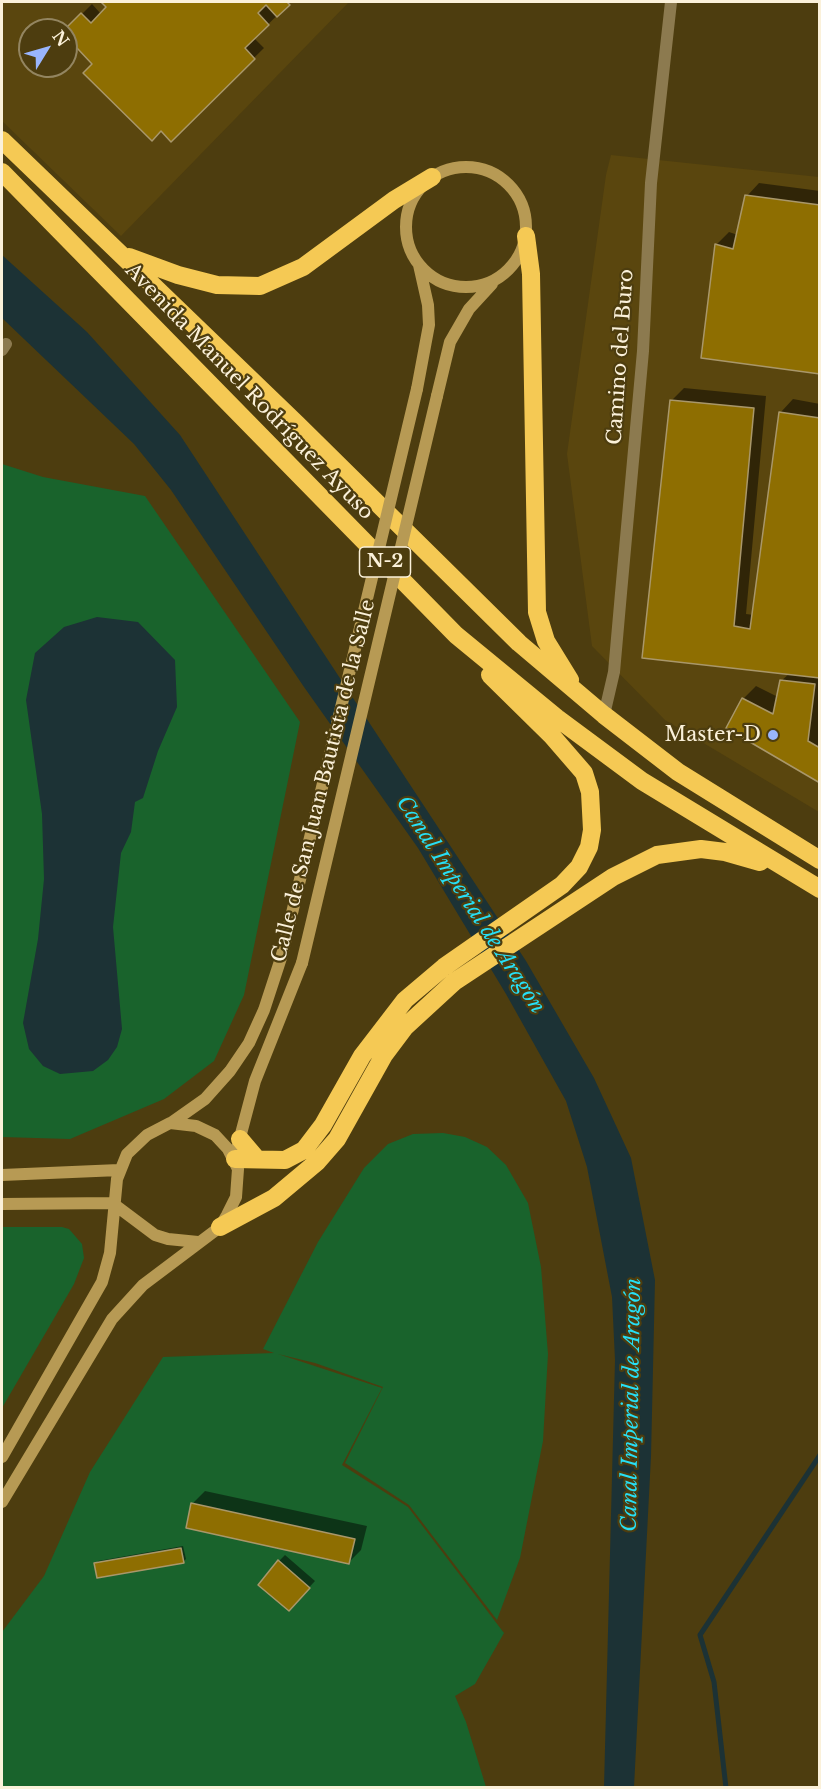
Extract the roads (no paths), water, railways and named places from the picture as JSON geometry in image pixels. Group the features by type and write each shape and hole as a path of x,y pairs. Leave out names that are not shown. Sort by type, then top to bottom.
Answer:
{"highway":[{"name":"Avenida Manuel Rodríguez Ayuso","path":"2,140 297,424 519,643 580,696 678,771 819,860"},
{"name":"Avenida Manuel Rodríguez Ayuso","path":"2,172 456,634 557,718 642,781 819,889"},
{"path":"121,254 178,275 217,285 260,286 282,279 303,267 394,200 432,177"},
{"path":"526,236 531,273 537,612 546,642 580,696"},
{"path":"235,1159 285,1160 311,1144 362,1056 405,1000 444,967 562,885 579,867 589,847 593,812 584,773 552,736 496,682 456,634"},
{"path":"220,1227 274,1198 317,1162 337,1139 384,1055 418,1014 454,982 554,916 636,864 678,850 725,852 782,868"},
{"path":"240,1139 257,1159"}],"main road":[{"path":"465,167 482,169 498,176 512,188 521,202 526,219 526,236 515,262 495,281 479,287 462,288 445,284 430,276 418,264 410,248 406,231 408,213 417,193 432,177 448,170 465,167"},
{"name":"Calle de San Juan Bautista de la Salle","path":"170,1124 205,1099 230,1071 249,1043 264,1010 282,955 417,389 429,325 425,288 418,264"},
{"name":"Calle de San Juan Bautista de la Salle","path":"235,1159 255,1081 302,963 450,342 469,309 495,281"},
{"path":"2,1457 102,1282 108,1261 119,1170 139,1141 154,1130 170,1124 186,1124 206,1130 222,1142 235,1159 238,1178 236,1197 220,1227 143,1285 112,1319 2,1502"},
{"path":"2,1175 119,1170"},
{"path":"2,1204 115,1204 155,1235 168,1239 198,1242"}],"street":[{"name":"Camino del Buro","path":"604,715 614,672 643,351 651,183 671,2"}],"water":[{"name":"Canal Imperial de Aragón","path":"2,255 87,332 180,435 526,961 594,1078 631,1158 655,1280 651,1456 634,1787 604,1787 615,1360 612,1297 587,1167 566,1101 506,994 418,848 304,687 171,490 134,444 2,318"},
{"path":"97,617 138,622 175,660 177,707 158,751 143,798 135,802 131,832 121,853 113,927 122,1029 117,1047 108,1060 93,1071 60,1074 43,1066 29,1049 23,1023 38,939 44,879 42,814 26,700 35,653 64,627"}],"waterway":[{"path":"726,1788 714,1682 700,1635 820,1455"}],"place":[{"name":"Master-D","path":"773,735"}]}
